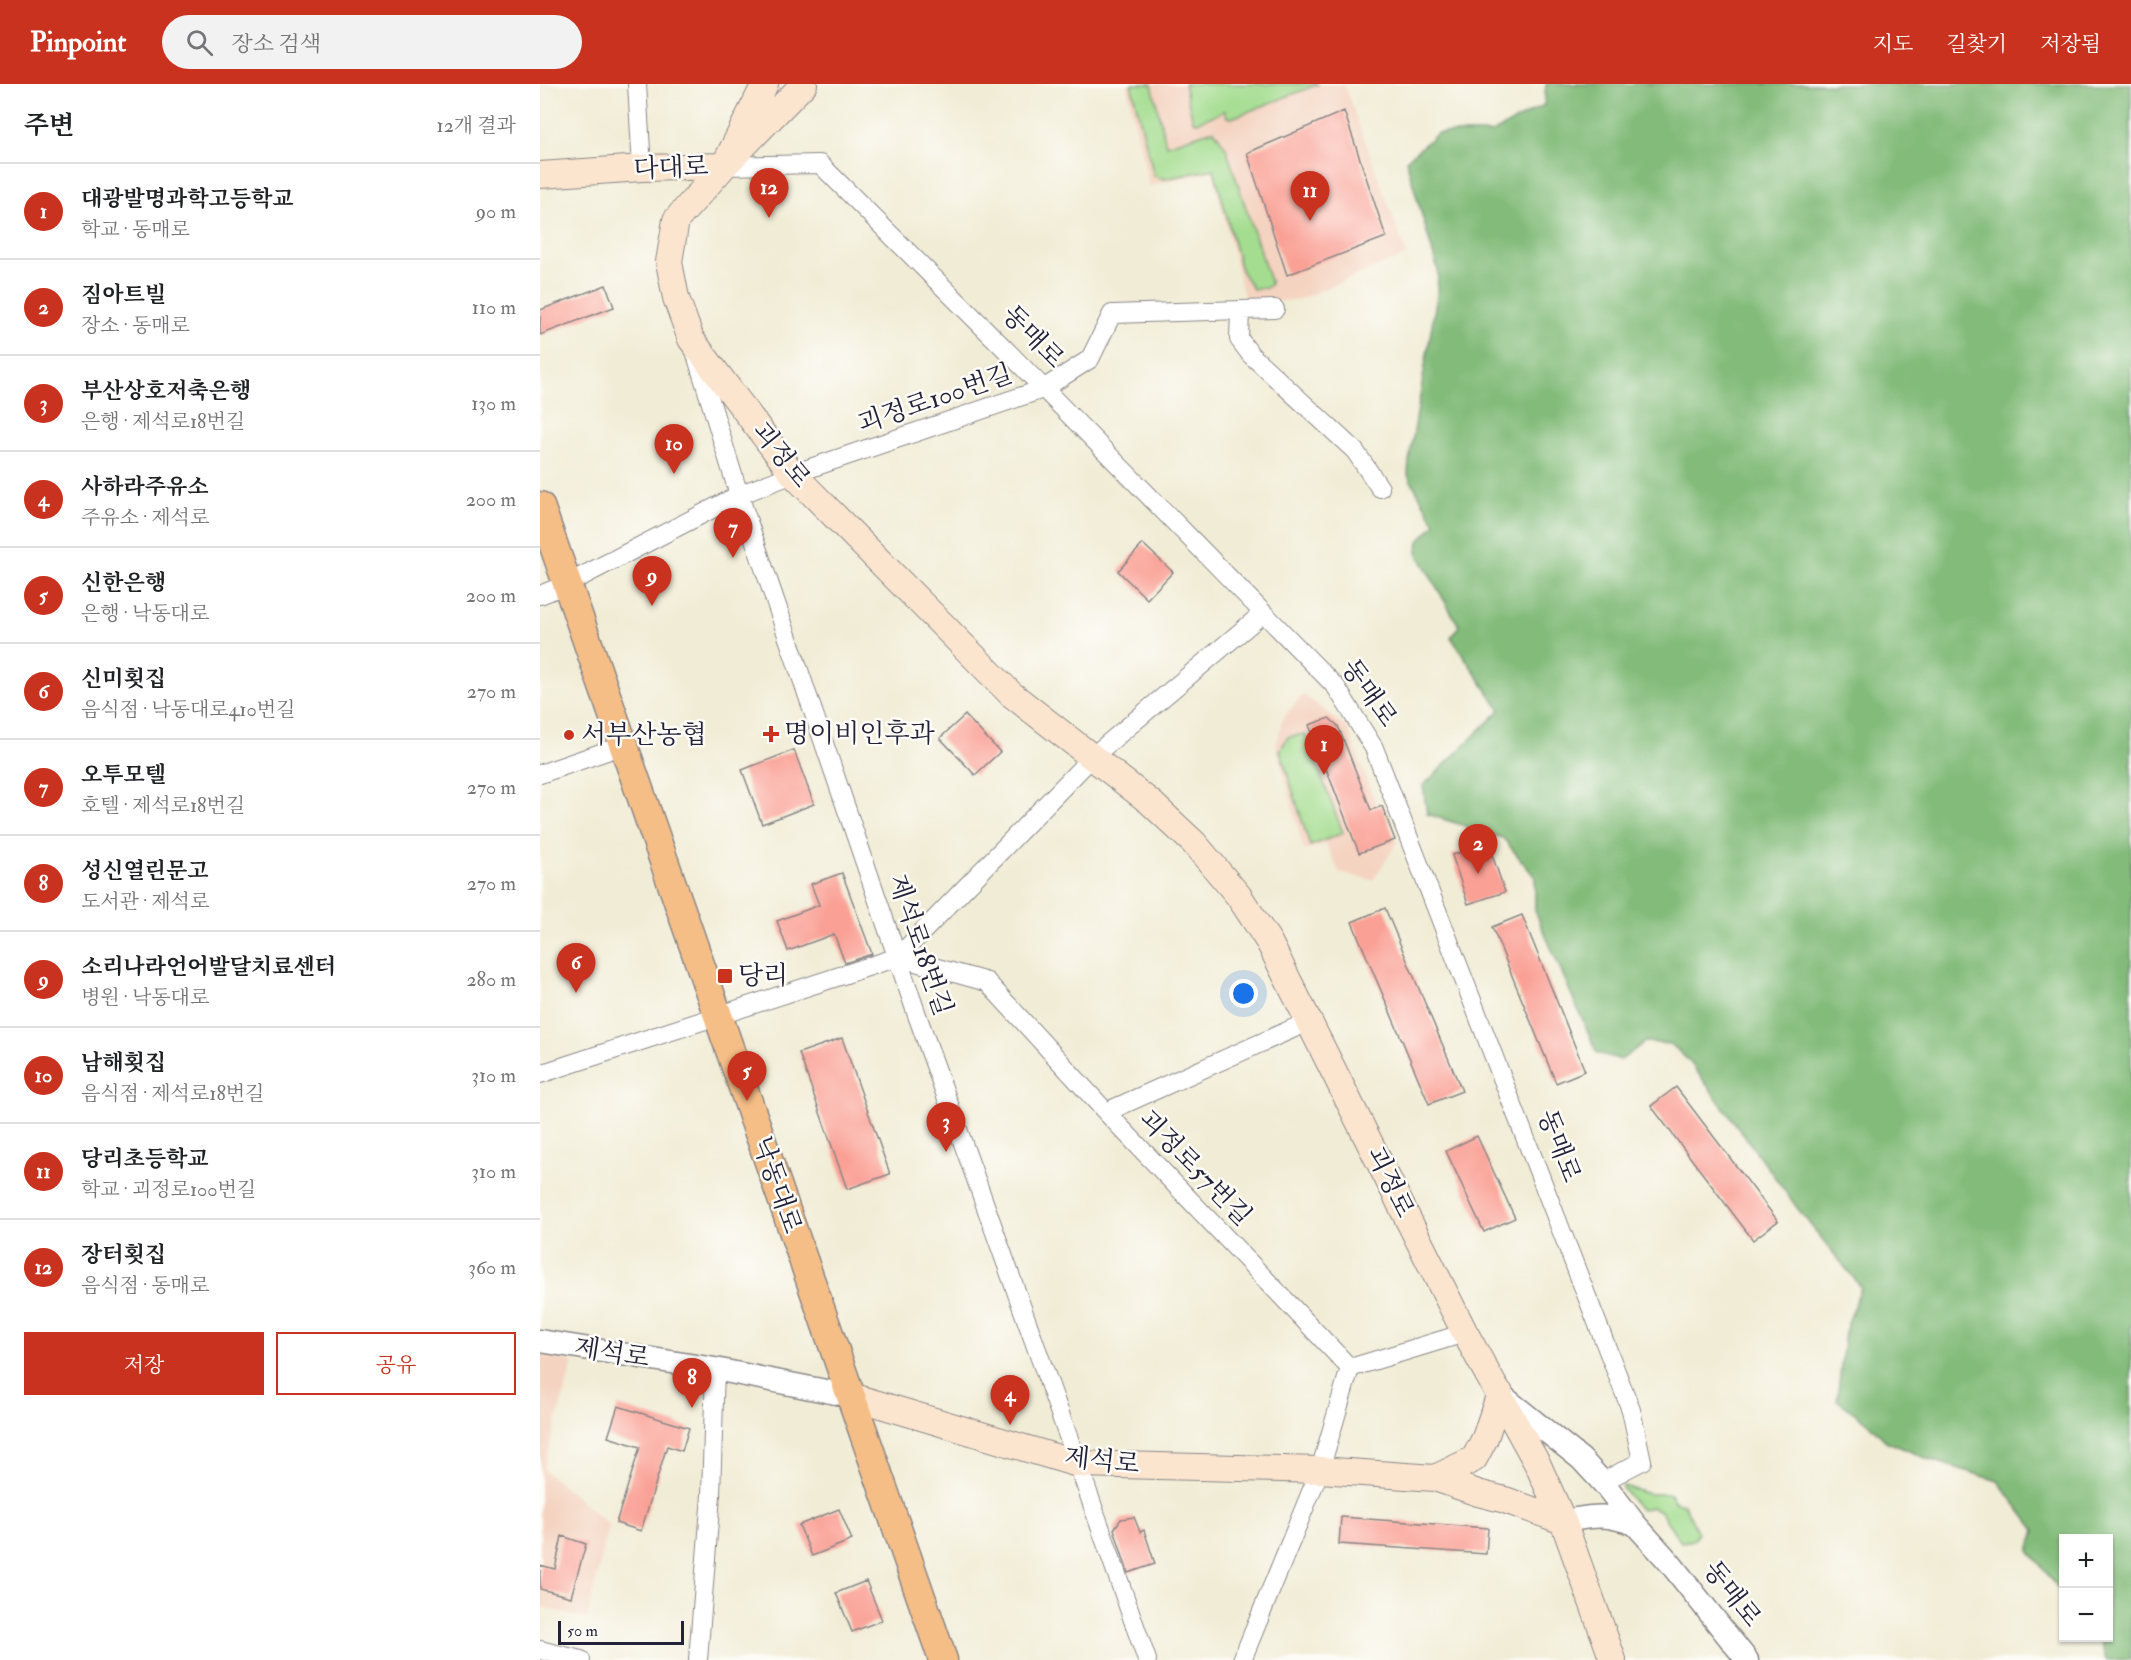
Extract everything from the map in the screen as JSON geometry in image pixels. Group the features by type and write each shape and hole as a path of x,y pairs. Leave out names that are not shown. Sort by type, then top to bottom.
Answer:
{"main road":[{"name":"괴정로","path":"765,84 724,166 676,220 669,262 676,298 691,339 793,474 1011,694 1150,802 1194,843 1238,894 1269,942 1465,1333 1538,1465 1563,1521 1613,1660"},
{"name":"다대로","path":"540,175 642,168 724,166 804,84"},
{"name":"낙동대로","path":"540,506 943,1660"},
{"path":"1435,1478 1474,1459 1485,1438 1500,1394"},
{"name":"제석로","path":"851,1396 1078,1464 1320,1470 1435,1478 1563,1521"}],"street":[{"path":"638,84 642,168"},
{"name":"동매로","path":"724,166 820,164 1336,687 1379,759 1631,1410 1642,1461 1602,1482"},
{"name":"괴정로100번길","path":"793,474 1043,389 1090,359 1112,314 1275,309"},
{"path":"1240,310 1239,339 1251,355 1355,451 1380,488"},
{"name":"제석로18번길","path":"691,339 739,495 917,1015 1147,1660"},
{"path":"540,595 567,584 739,495 793,474"},
{"path":"540,1074 898,957 1092,757 1262,614"},
{"path":"540,774 624,745"},
{"name":"괴정로57번길","path":"898,957 987,982 1106,1112 1350,1368"},
{"path":"1106,1112 1310,1021"},
{"path":"1242,1660 1320,1470 1350,1368 1465,1333"},
{"name":"제석로","path":"540,1341 715,1369 851,1396"},
{"path":"698,1660 711,1495 715,1369"},
{"name":"동매로","path":"1500,1394 1581,1459 1670,1563 1747,1660"},
{"path":"1563,1521 1601,1515 1635,1524"},
{"path":"540,1650 581,1660"}],"shaded area":[{"path":"1126,84 1344,84 1407,255 1300,299 1246,305 1213,171 1149,186"},
{"path":"1303,694 1348,729 1376,805 1383,806 1397,843 1373,880 1340,873 1326,844 1304,850 1276,745 1283,718"},
{"path":"540,1353 573,1362 543,1469 609,1525 587,1619 540,1607"}],"green space":[{"path":"1131,84 1152,84 1166,145 1214,130 1226,148 1271,284 1266,288 1253,289 1241,270 1214,169 1164,179 1154,176"},
{"path":"1184,84 1319,84 1232,118 1227,117 1225,111 1197,122 1193,121"},
{"path":"1546,84 2131,84 2131,1660 2106,1660 2101,1642 2113,1642 2113,1534 2059,1534 2059,1589 2029,1551 2035,1530 1998,1481 1928,1459 1886,1441 1868,1423 1837,1400 1845,1332 1861,1287 1801,1213 1690,1062 1671,1044 1645,1042 1621,1060 1597,1053 1535,911 1535,877 1503,838 1427,814 1423,786 1500,710 1451,637 1459,626 1417,553 1419,541 1435,524 1408,475 1437,295 1438,271 1406,160 1438,133 1492,133 1544,105"},
{"path":"1305,734 1343,833 1310,846 1280,750 1288,737"},
{"path":"1623,1486 1649,1494 1670,1494 1675,1502 1684,1504 1698,1533 1694,1540 1681,1542 1660,1511 1652,1507 1641,1510 1622,1488"}],"building":[{"path":"1344,111 1386,237 1287,275 1247,153"},
{"path":"606,285 614,307 540,335 540,310"},
{"path":"1143,544 1173,572 1147,599 1118,571"},
{"path":"965,715 1000,752 975,775 940,738"},
{"path":"1329,718 1338,726 1371,810 1382,806 1395,840 1359,853 1309,725"},
{"path":"794,750 814,804 762,824 742,770"},
{"path":"1488,843 1505,892 1468,904 1452,855"},
{"path":"842,873 872,954 845,963 834,934 788,951 777,921 819,905 811,884"},
{"path":"1385,908 1462,1091 1429,1104 1352,922"},
{"path":"1522,915 1585,1071 1556,1083 1492,927"},
{"path":"842,1038 890,1174 847,1189 799,1053"},
{"path":"1676,1087 1778,1221 1753,1240 1651,1106"},
{"path":"1477,1136 1515,1218 1484,1232 1446,1151"},
{"path":"618,1406 689,1428 682,1451 667,1446 641,1531 616,1523 640,1447 608,1437"},
{"path":"839,1509 852,1540 812,1556 799,1525"},
{"path":"1134,1517 1140,1532 1144,1530 1155,1564 1128,1573 1114,1529 1121,1519"},
{"path":"1341,1517 1488,1528 1486,1554 1339,1544"},
{"path":"562,1536 586,1544 571,1597 540,1589 540,1565 555,1569"},
{"path":"866,1581 882,1620 852,1632 836,1593"}],"place":[{"name":"장터횟집","path":"769,218"},
{"name":"당리초등학교","path":"1310,221"},
{"name":"남해횟집","path":"674,474"},
{"name":"오투모텔","path":"733,558"},
{"name":"소리나라언어발달치료센터","path":"652,606"},
{"name":"명이비인후과","path":"771,734"},
{"name":"서부산농협","path":"569,735"},
{"name":"대광발명과학고등학교","path":"1324,775"},
{"name":"짐아트빌","path":"1478,874"},
{"name":"당리","path":"725,976"},
{"name":"신미횟집","path":"576,993"},
{"name":"신한은행","path":"747,1101"},
{"name":"부산상호저축은행","path":"946,1152"},
{"name":"성신열린문고","path":"692,1408"},
{"name":"사하라주유소","path":"1010,1425"}]}
